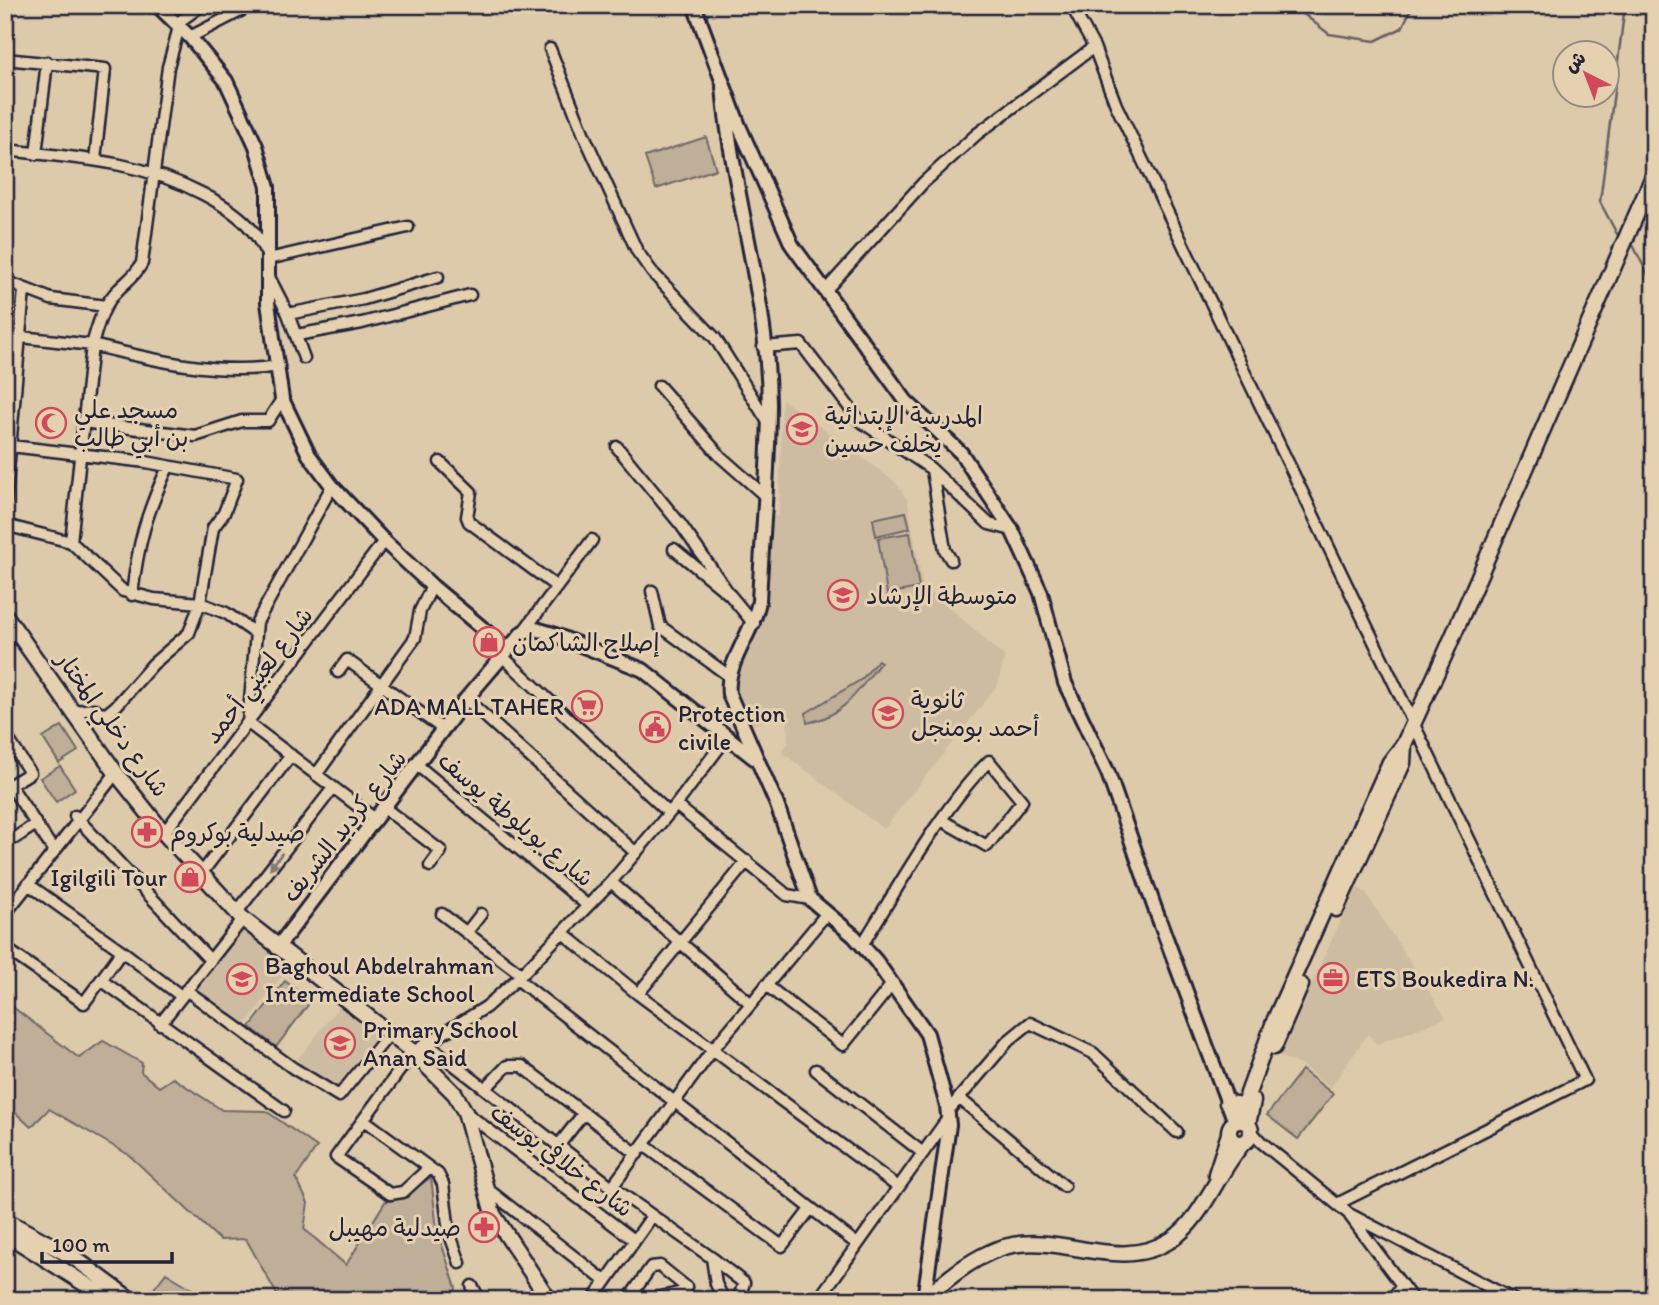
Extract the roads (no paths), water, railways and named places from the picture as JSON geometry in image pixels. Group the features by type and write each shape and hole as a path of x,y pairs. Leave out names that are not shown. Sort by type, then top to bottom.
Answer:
{"main road":[{"path":"1244,1132 1243,1105 1275,1019 1393,757 1404,744 1518,491 1607,278 1654,174"},
{"name":"شارع دخلي المختار","path":"10,626 75,710 116,773 164,833 240,916 390,1033 449,1086 465,1112 492,1214 549,1300"},
{"path":"924,1300 978,1257 1005,1247 1035,1244 1116,1255 1152,1250 1173,1238 1191,1222 1216,1179 1218,1160 1244,1132 1256,1090 1283,1026 1403,762 1404,744"},
{"path":"1227,1103 1243,1105"},
{"path":"5,1220 73,1257 131,1300"},
{"path":"5,1233 110,1300"}],"street":[{"path":"157,5 190,37 226,81 256,146 268,187 268,303 282,399 309,455 332,486 384,541 673,809 747,861 787,895 810,899 827,913 862,946 893,983 927,1034 948,1115 924,1300"},
{"path":"190,37 252,5"},
{"path":"694,5 723,87 792,245 906,401 961,453 1012,530 1041,593 1065,683 1108,772 1227,1103 1244,1132 1349,1214 1413,1300"},
{"path":"1071,5 1094,47 1116,105 1585,1080 1338,1204"},
{"path":"71,542 92,345 106,306 117,290 137,273 142,263 168,67 178,26 201,6"},
{"path":"824,291 923,183 977,134 1094,47"},
{"path":"550,49 584,135 634,244 652,272 715,338 768,422"},
{"path":"5,59 105,69 96,160"},
{"path":"36,154 47,62"},
{"path":"723,87 727,136 759,306 768,422 759,601 754,624 729,676 729,694 810,899"},
{"path":"5,150 125,163 156,172 214,200 236,215 251,229 268,258"},
{"path":"268,258 408,226"},
{"path":"268,275 288,314 304,358"},
{"path":"288,314 364,299 438,277"},
{"path":"5,281 51,299 106,306"},
{"path":"5,505 11,446 11,392 21,337 24,290"},
{"path":"296,335 362,323 470,295"},
{"path":"21,337 92,345 184,365 245,371 279,366"},
{"path":"763,347 801,344 859,420 932,470 989,524 1012,530"},
{"path":"659,386 721,457 764,495"},
{"path":"82,422 195,436 242,421 268,421 282,399"},
{"path":"11,446 237,479 224,513 213,528 200,603 185,638 153,664 105,715 94,709 75,710"},
{"path":"617,447 681,525 730,595 754,624"},
{"path":"440,462 471,492 467,517 470,522 556,587"},
{"path":"132,595 138,543 145,517 168,467"},
{"path":"932,470 945,550 951,561"},
{"path":"332,486 262,612 255,633 248,723 375,819"},
{"path":"5,525 71,542 123,591 132,595 200,603 226,613 255,633"},
{"path":"523,632 592,540"},
{"name":"شارع لعبني أحمد","path":"164,833 384,541"},
{"path":"674,549 730,595"},
{"path":"316,775 415,638 420,611 432,586"},
{"path":"652,591 660,626 729,676"},
{"path":"5,643 10,626"},
{"path":"523,632 536,629 553,634 643,670 757,760"},
{"name":"شارع كرديد الشريف","path":"277,947 443,729 504,651 523,632"},
{"path":"338,672 346,660 443,729"},
{"path":"467,699 636,853"},
{"path":"429,1168 403,1192 390,1194 377,1188 337,1157 413,1052 486,1007 563,933 611,883 673,809 727,737"},
{"path":"10,738 30,773 8,787 54,851"},
{"path":"201,874 290,755"},
{"path":"862,946 943,821 989,761 1022,801 987,846 943,821"},
{"name":"شارع بويلوطة يوسف","path":"417,765 587,905"},
{"path":"5,914 77,818 116,773"},
{"path":"160,1024 333,788"},
{"path":"383,807 441,851 430,866"},
{"path":"77,818 209,960"},
{"path":"5,836 15,838 36,824"},
{"path":"638,994 747,861"},
{"path":"611,883 750,1003"},
{"path":"28,884 293,1068 339,1096 390,1033"},
{"path":"611,1187 714,1048 827,913"},
{"path":"442,914 674,1102 858,1244"},
{"path":"467,932 481,914"},
{"path":"563,933 638,994 898,1187"},
{"path":"5,948 84,1003 122,951"},
{"path":"101,981 284,1111"},
{"path":"766,985 843,1045 893,983"},
{"path":"818,1300 959,1098 1008,1041 1030,1023 1093,1053 1177,1132"},
{"path":"426,1042 611,1187 744,1283 739,1299"},
{"path":"486,1088 507,1066 522,1066 584,1113 782,1246 811,1208"},
{"path":"816,1070 923,1153"},
{"path":"959,1098 1064,1186"},
{"name":"شارع خلافي يوسف","path":"465,1112 634,1241"},
{"path":"558,1146 584,1113"},
{"path":"364,1120 438,1174 443,1184 449,1232 460,1263"},
{"path":"485,1188 605,1281"},
{"path":"1349,1214 1514,1300"},
{"path":"593,1300 652,1216"},
{"path":"712,1258 722,1298"},
{"path":"628,1300 651,1267 660,1266 686,1287 684,1292 647,1300"},
{"path":"472,1286 480,1300"},
{"path":"1391,1300 1402,1286"}],"waterway":[{"path":"1292,5 1329,34 1375,41 1402,28 1413,5"},
{"path":"1622,236 1617,234 1600,202 1625,5"},
{"path":"1631,241 1654,287"}],"place":[{"name":"مسجد علي بن أبي طالب","path":"51,423"},
{"name":"المدرسة الإبتدائية يخلف حسين","path":"802,429"},
{"name":"متوسطة الإرشاد","path":"843,595"},
{"name":"إصلاح الشاكمان","path":"489,642"},
{"name":"ADA MALL TAHER","path":"587,706"},
{"name":"ثانوية أحمد بومنجل","path":"888,713"},
{"name":"Protection civile","path":"655,727"},
{"name":"صيدلية بوكروم","path":"147,832"},
{"name":"Igilgili Tour","path":"190,877"},
{"name":"ETS Boukedira N.","path":"1333,978"},
{"name":"Baghoul Abdelrahman Intermediate School","path":"242,979"},
{"name":"Primary School Anan Said","path":"340,1043"},
{"name":"صيدلية مهيبل","path":"484,1227"}]}
